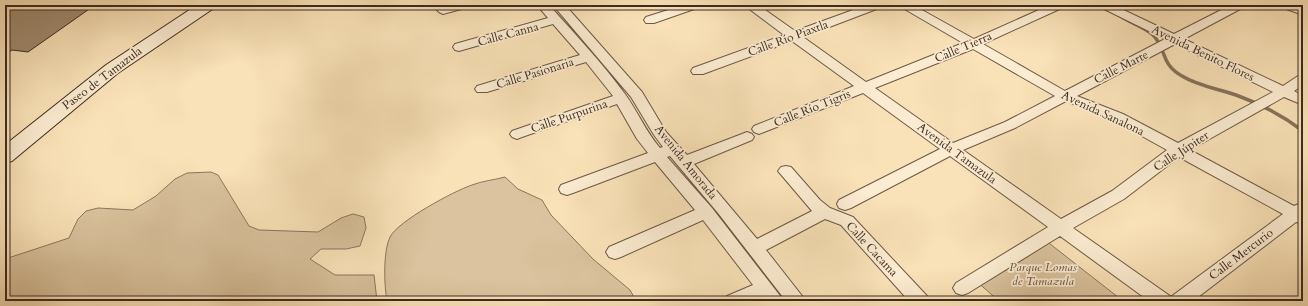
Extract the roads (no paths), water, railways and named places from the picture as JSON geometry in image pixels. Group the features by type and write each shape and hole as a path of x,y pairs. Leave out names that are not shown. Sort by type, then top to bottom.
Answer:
{"main road":[{"name":"Paseo de Tamazula","path":"5,137 95,66 183,5"},
{"name":"Paseo de Tamazula","path":"5,156 112,69 206,6"}],"street":[{"path":"443,10 465,5"},
{"name":"Avenida Amorada","path":"543,5 556,20 583,41 637,95 661,135 756,248 798,301"},
{"name":"Avenida Amorada","path":"559,5 583,41 588,57 621,98 644,139 706,212 770,294"},
{"path":"650,20 696,5"},
{"name":"Avenida Tamazula","path":"750,5 1163,301"},
{"name":"Calle Río Piaxtla","path":"698,71 878,5"},
{"name":"Avenida Sanalona","path":"905,5 1065,96 1118,117 1300,213"},
{"name":"Calle Tierra","path":"866,87 973,44 1060,5"},
{"name":"Avenida Benito Flores","path":"1104,5 1174,40 1303,100"},
{"name":"Calle Marte","path":"845,204 951,149 1010,125 1240,5"},
{"path":"1285,5 1303,11"},
{"name":"Calle Canna","path":"459,47 556,20"},
{"name":"Calle Pasionaria","path":"482,89 588,57"},
{"name":"Calle Júpiter","path":"962,288 1118,195 1178,150 1284,92 1303,79"},
{"name":"Calle Río Tigris","path":"685,162 866,87"},
{"name":"Calle Purpurina","path":"517,134 621,98"},
{"path":"567,189 674,149"},
{"name":"Calle Cacama","path":"786,171 814,204 824,212 847,221 920,301"},
{"path":"615,252 706,212"},
{"path":"756,248 824,212"},
{"name":"Calle Mercurio","path":"1179,301 1300,213"},
{"path":"734,301 770,294"}],"waterway":[{"path":"1119,15 1153,35 1170,66 1182,76 1195,82 1254,102 1271,110 1303,131"}],"park label":[{"name":"Parque Lomas de Tamazula","path":"1043,274"}]}
